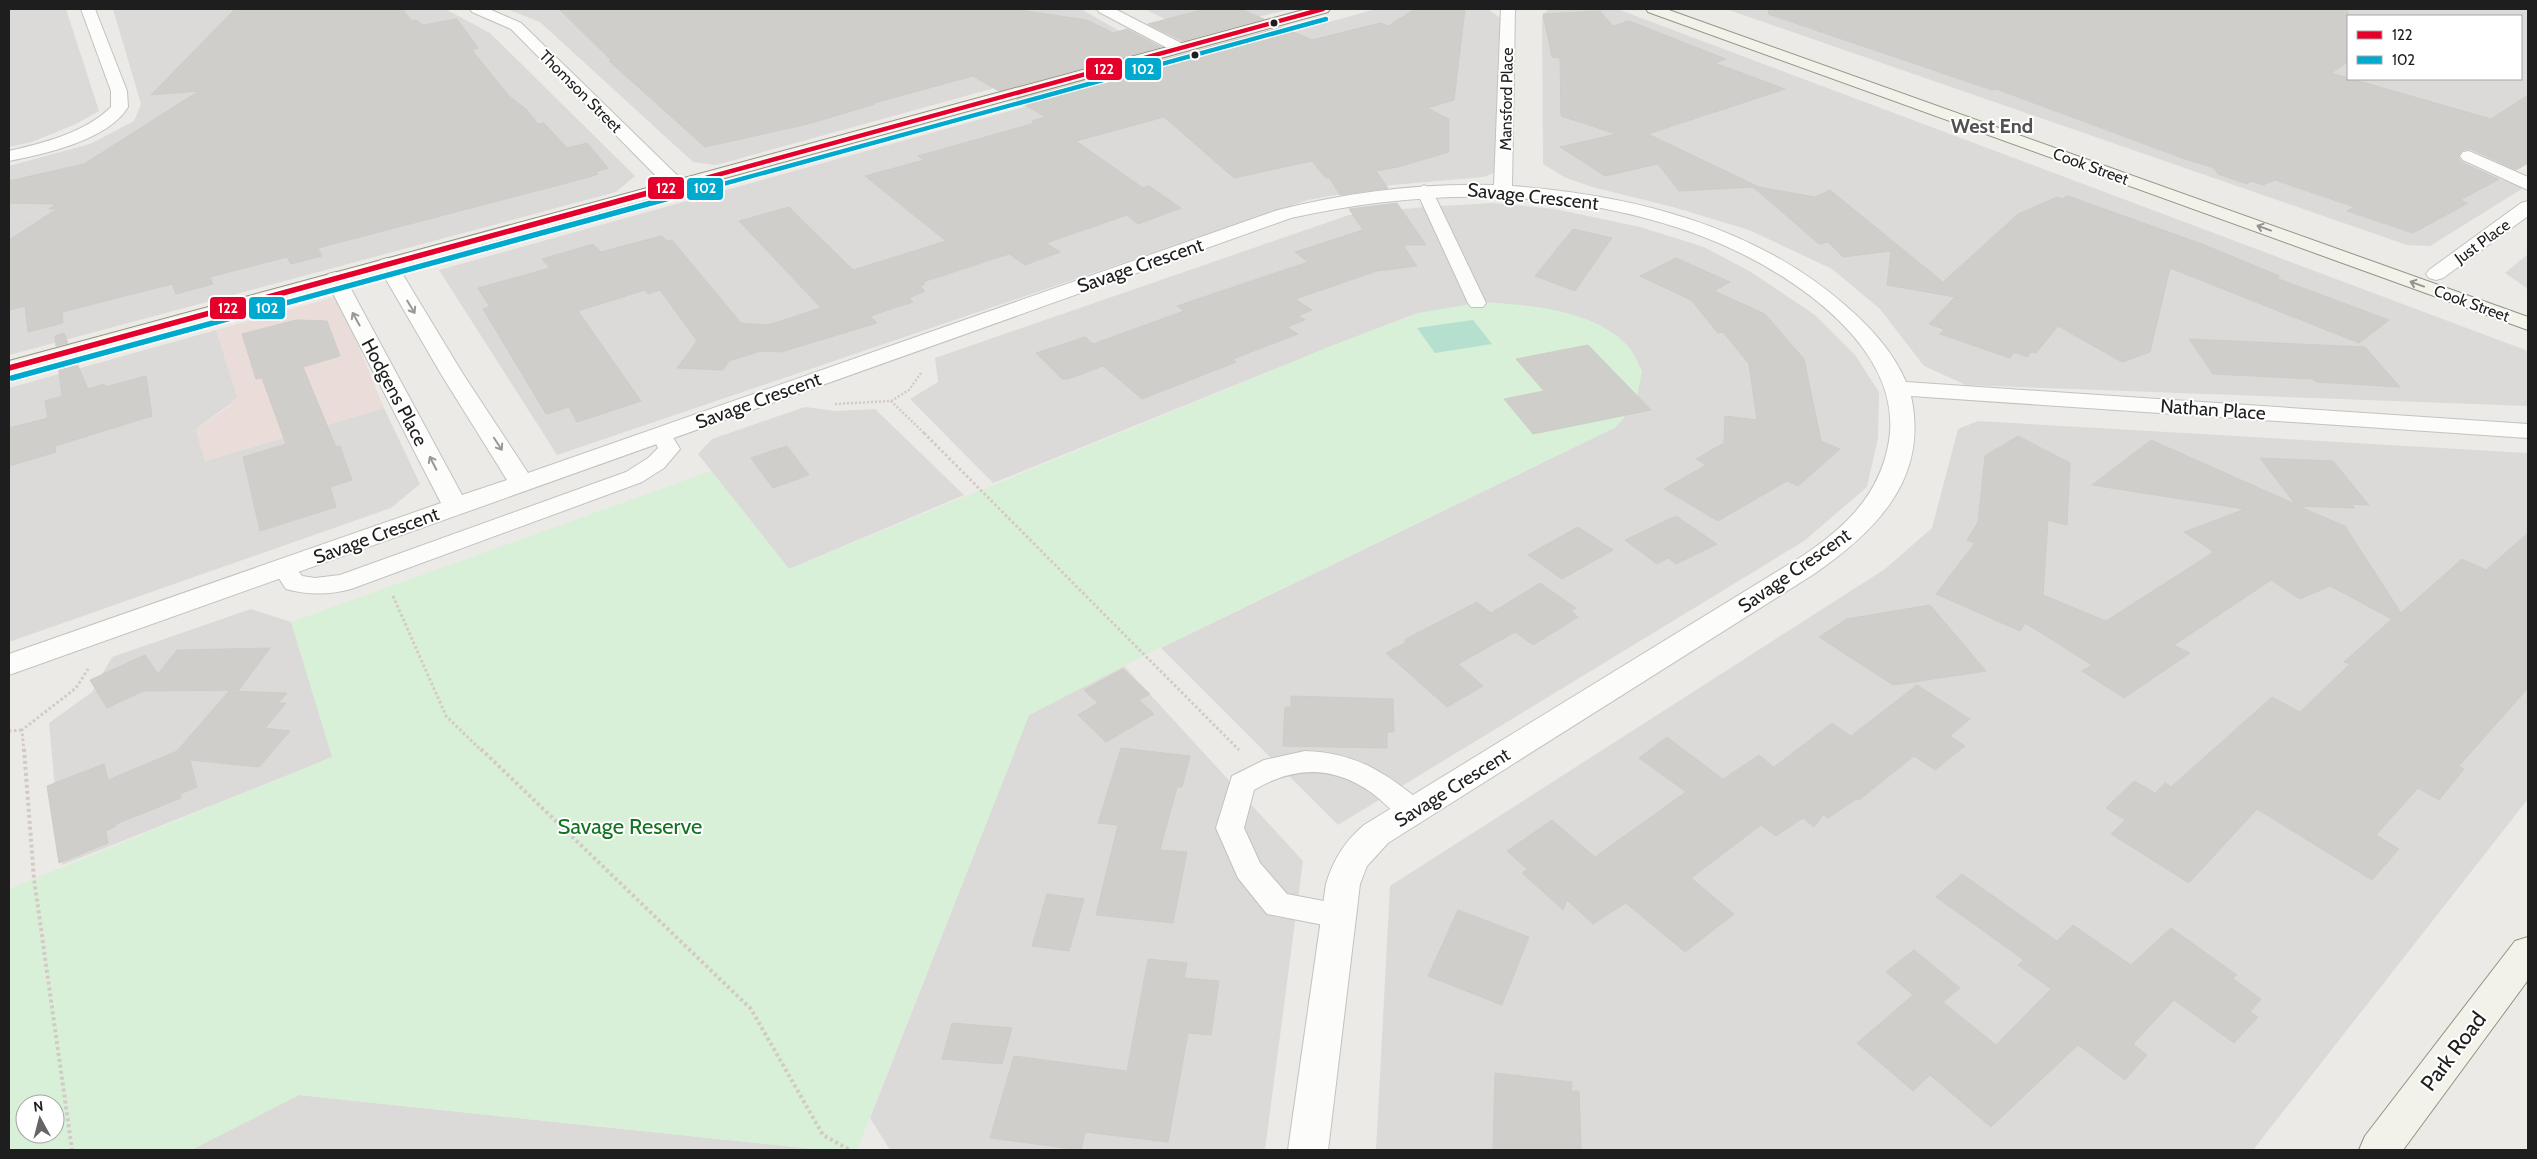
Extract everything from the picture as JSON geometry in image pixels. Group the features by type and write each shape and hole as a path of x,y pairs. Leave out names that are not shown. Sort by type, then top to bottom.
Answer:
{"street":[{"path":"9,156 36,150 81,134 108,119 118,109 121,100 119,91 88,9"},
{"name":"Thomson Street","path":"477,9 516,26 676,186"},
{"path":"1104,9 1179,48"},
{"path":"9,368 1323,9"},
{"name":"Mansford Place","path":"1503,189 1508,9"},
{"name":"Cook Street","path":"1653,9 2519,302"},
{"name":"Cook Street","path":"1688,9 2528,324"},
{"path":"2469,156 2528,184"},
{"name":"Savage Crescent","path":"9,665 1285,214 1356,198 1424,190 1503,189 1582,199 1664,218 1729,240 1771,260 1835,307 1861,332 1882,358 1897,388 1903,419 1902,448 1891,479 1875,507 1847,537 1804,568 1376,834 1360,848 1348,866 1339,915 1308,1150"},
{"name":"Just Place","path":"2436,274 2528,207"},
{"path":"387,264 452,374 522,483"},
{"name":"Hodgens Place","path":"335,278 455,506"},
{"name":"Nathan Place","path":"1897,388 2528,431"},
{"name":"Park Road","path":"2379,1150 2528,952"}],"lane":[{"path":"1424,190 1477,302"},
{"path":"284,568 294,583 315,586 343,583 634,477 656,463 669,448 662,434"},
{"path":"1339,915 1278,905 1248,870 1230,828 1242,784 1261,772 1289,762 1329,762 1372,778 1413,811"}],"path":[{"path":"797,386 815,400 836,404 891,401 981,488 1143,656 1261,772"},
{"path":"378,569 446,716 751,1009 823,1134 850,1150"},
{"path":"9,731 22,730 76,688 99,652 95,635"},
{"path":"22,730 34,879 72,1150"}],"shaded area":[{"path":"9,9 66,9 99,111 76,124 32,142 9,147"},
{"path":"113,9 445,9 490,33 635,176 616,192 9,355 9,262 45,254 36,215 9,221 9,166 90,144 134,121 141,104"},
{"path":"507,9 1081,9 1146,46 716,165 693,162 540,22"},
{"path":"1145,9 1290,9 1205,30 1188,31"},
{"path":"1376,9 1488,9 1504,21 1496,172 1484,177 1392,185 1308,200 557,455 439,270"},
{"path":"1548,9 1617,9 2528,351 2528,406 1966,385 1924,366 1880,309 1832,269 1749,230 1673,207 1592,187 1564,177 1543,164 1542,17"},
{"path":"1726,9 2520,9 2528,11 2528,163 2484,145 2463,144 2453,164 2525,187 2430,246 2407,245"},
{"path":"1493,203 1555,209 1640,227 1704,247 1751,272 1815,315 1855,355 1879,392 1878,438 1867,487 1804,541 1338,825 1161,648 1616,427 1418,313 993,483 910,399 938,382 935,358 1349,215 1424,207"},
{"path":"36,215 45,254 9,262 9,221"},
{"path":"2528,254 2528,289 2505,273"},
{"path":"338,296 384,408 205,461 196,429 225,409 237,397 216,330"},
{"path":"216,330 238,398 196,429 205,461 384,408 420,484 391,508 9,642 9,388"},
{"path":"805,407 836,411 875,409 964,495 789,569 698,454 712,439"},
{"path":"1978,421 2528,453 2528,799 2253,1150 1376,1150 1390,886 1885,569 1932,528 1958,429"},
{"path":"251,609 291,622 333,757 62,865 49,723 92,692 112,657"},
{"path":"1124,666 1303,861 1265,1150 890,1150 870,1118 1029,715"},
{"path":"299,1095 823,1150 191,1150"}],"green space":[{"name":"Savage Reserve","path":"1483,302 1520,305 1539,307 1578,316 1613,333 1631,350 1642,371 1636,403 1616,427 1143,656 1029,715 857,1150 823,1150 299,1095 191,1150 9,1150 9,889 332,757 291,622 711,471 789,569 1334,345 1418,313"},
{"path":"1473,320 1492,344 1435,353 1417,328"}],"building":[{"path":"235,9 402,9 412,21 416,20 423,25 457,19 478,48 472,50 509,96 527,110 538,124 544,123 567,148 587,143 608,168 595,172 598,174 586,178 318,248 322,256 291,264 287,257 210,277 213,284 176,294 172,284 62,312 63,323 28,332 25,306 9,310 9,240 57,209 49,209 56,204 9,203 9,181 84,164 199,91 151,95"},
{"path":"559,9 1013,9 1087,20 1113,33 1127,29 1161,47 999,91 973,76 874,103 808,124 705,147 609,61 612,61"},
{"path":"1205,9 1241,9 1264,19 1182,41 1148,24"},
{"path":"1415,9 1465,9 1454,100 1427,108 1449,119 1449,152 1398,167 1376,171 1388,188 1340,195 1329,177 1326,178 1312,161 1234,178 1164,117 1076,141 1143,188 1149,186 1181,208 1138,224 1127,215 1046,243 1060,252 1025,265 1009,254 923,282 925,284 920,286 925,291 909,298 913,302 870,316 877,323 781,352 761,351 729,361 723,370 677,368 697,341 660,290 648,294 645,290 578,311 641,401 577,422 569,407 546,414 483,309 490,307 478,288 550,268 542,259 593,244 601,252 661,236 667,241 672,240 741,323 768,325 821,308 739,221 789,207 853,270 946,241 865,176 924,160 918,156 1035,123 1032,121 1046,117 1016,100 1282,27 1312,40 1380,23 1388,26"},
{"path":"1769,9 2348,9 2347,63 2331,73 2347,78 2347,80 2355,80 2491,119 2528,95 2528,163 2516,170 2470,149 2463,150 2458,156 2462,162 2499,179 2460,200 2468,203 2413,233 2347,211 2354,207 2275,180 2263,185 2251,181 2247,184 2218,174 2214,168 2182,158 1996,89 1992,90 1768,14"},
{"path":"1600,11 1613,26 1629,21 1726,59 1715,63 1785,89 1648,134 1759,187 1815,197 1830,190 1943,282 2018,214 2057,197 2062,199 2068,196 2202,244 2280,276 2276,278 2389,320 2359,343 2170,268 2150,352 2122,362 2058,326 2036,353 2032,352 2027,357 2014,352 2010,358 1940,334 1944,329 1929,324 1955,297 1887,285 1891,251 1843,257 1828,242 1819,244 1753,187 1679,191 1658,164 1605,176 1560,147 1616,134 1561,116 1560,58 1552,57 1543,14"},
{"path":"1397,203 1426,245 1403,245 1417,266 1377,271 1295,299 1312,310 1298,316 1305,320 1287,327 1298,334 1233,359 1236,362 1142,399 1103,366 1068,379 1062,379 1036,353 1085,337 1093,344 1184,311 1177,306 1308,262 1295,252 1363,230 1349,209"},
{"path":"1573,229 1612,238 1575,291 1535,276"},
{"path":"1676,258 1730,282 1714,291 1765,314 1804,359 1821,441 1840,449 1798,486 1787,481 1718,521 1664,489 1706,465 1696,459 1724,443 1725,416 1757,420 1749,364 1723,332 1718,333 1691,300 1640,276"},
{"path":"296,320 327,321 340,356 303,367 336,447 340,446 352,480 330,487 336,507 260,531 243,457 286,444 262,378 256,379 242,334"},
{"path":"64,333 68,343 56,346 55,336"},
{"path":"2189,339 2365,347 2400,387 2316,382 2313,379 2213,374"},
{"path":"1588,345 1651,410 1533,434 1504,399 1544,391 1516,359"},
{"path":"75,359 88,389 104,384 105,387 146,376 152,416 55,446 56,452 9,466 9,428 48,418 45,401 62,396 58,363"},
{"path":"2018,436 2070,463 2067,525 2048,520 2043,595 2106,621 2214,552 2184,532 2245,509 2092,485 2151,440 2295,504 2260,458 2333,461 2369,505 2351,504 2355,508 2298,506 2345,526 2401,613 2462,559 2486,570 2528,533 2528,688 2459,766 2464,769 2439,800 2418,788 2376,835 2399,849 2372,880 2257,809 2189,883 2111,834 2125,820 2106,808 2134,781 2155,793 2165,783 2171,787 2272,697 2300,712 2350,664 2344,662 2392,619 2330,586 2300,599 2271,580 2174,645 2190,653 2124,698 2082,671 2092,665 2025,623 2020,631 1936,594 1975,543 1967,540 1978,522 1985,456"},
{"path":"787,446 809,475 773,488 751,458"},
{"path":"1676,516 1717,544 1676,564 1668,558 1657,564 1625,540"},
{"path":"1578,527 1613,550 1562,579 1528,555"},
{"path":"1540,583 1576,608 1571,611 1578,617 1533,645 1515,632 1458,664 1483,686 1447,707 1386,653 1407,642 1404,640 1477,602 1491,613"},
{"path":"1930,605 1986,671 1893,685 1819,637 1847,619"},
{"path":"270,648 239,690 143,691 107,708 90,680 145,655 158,674 177,650"},
{"path":"1123,669 1150,694 1139,700 1154,714 1106,742 1078,715 1098,703 1084,690"},
{"path":"1917,685 1970,719 1950,736 1965,746 1935,770 1914,756 1859,800 1856,799 1828,818 1823,815 1814,827 1803,818 1776,836 1761,825 1691,878 1734,914 1685,952 1626,903 1593,924 1567,900 1563,910 1522,873 1527,869 1507,851 1552,820 1595,857 1686,792 1639,758 1667,737 1723,779 1759,755 1774,767 1832,723 1851,736"},
{"path":"229,691 287,693 278,703 286,703 265,728 290,731 259,767 190,760 197,787 180,794 181,798 116,824 116,826 106,831 108,843 59,863 47,786 104,764 108,780 177,751"},
{"path":"1291,696 1393,699 1394,732 1387,732 1387,748 1283,746 1285,707 1291,707"},
{"path":"1121,748 1190,756 1182,787 1177,787 1160,850 1187,852 1173,923 1096,915 1118,825 1098,823"},
{"path":"1962,874 2057,941 2073,925 2131,965 2171,928 2237,975 2232,978 2261,999 2250,1012 2258,1017 2234,1043 2174,1000 2133,1044 2147,1055 2125,1080 2078,1045 1991,1127 1930,1075 1913,1091 1857,1043 1913,995 1886,972 1914,950 1960,988 1943,1002 1996,1045 2051,989 2018,965 2024,960 1936,897"},
{"path":"1047,894 1084,899 1069,951 1032,946"},
{"path":"1458,910 1529,937 1502,1005 1428,976"},
{"path":"1148,959 1187,963 1184,978 1219,981 1211,1035 1188,1033 1168,1142 1085,1132 1081,1150 990,1138 1014,1056 1127,1071"},
{"path":"952,1023 1012,1028 1002,1064 942,1059"},
{"path":"1495,1073 1572,1082 1571,1091 1579,1091 1581,1150 1493,1150"}],"transit line":[{"name":"122","path":"9,368 1323,9"},
{"name":"102","path":"12,378 1326,19"}],"district":[{"name":"West End","path":"1992,126"}]}
